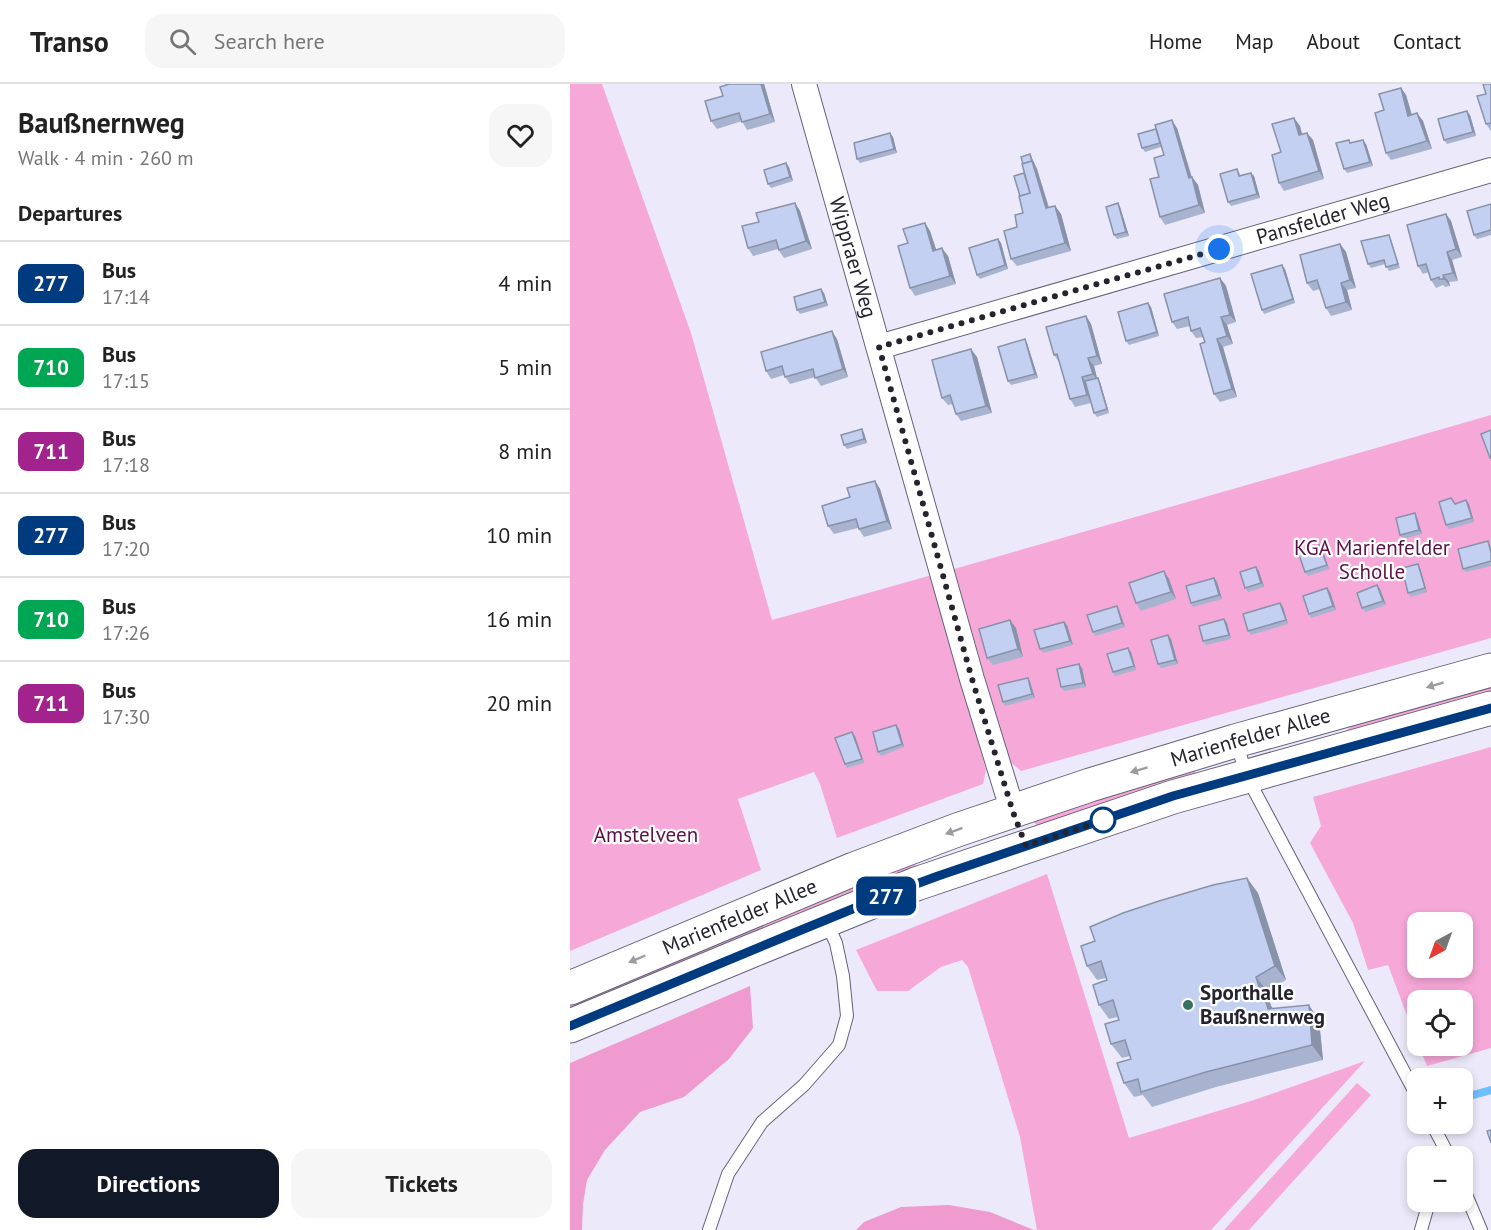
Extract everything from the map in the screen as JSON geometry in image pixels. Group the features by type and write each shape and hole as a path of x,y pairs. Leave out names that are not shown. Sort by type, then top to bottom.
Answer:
{"main road":[{"name":"Marienfelder Allee","path":"570,1026 916,884 1019,829 1090,785 1235,741 1491,670"},
{"name":"Marienfelder Allee","path":"570,988 854,869 957,830 1019,829 1173,796 1491,708"}],"street":[{"name":"Wippraer Weg","path":"804,84 972,679 1019,829"},
{"name":"Pansfelder Weg","path":"879,347 1491,170"}],"lane":[{"path":"1235,741 1247,777 1407,1077"},
{"path":"709,1230 728,1174 762,1122 804,1084 839,1045 847,1016 843,976 836,943 826,920"},
{"path":"1473,1211 1481,1230"},
{"path":"1421,1230 1427,1212"}],"green space":[{"name":"Amstelveen","path":"570,84 602,84 691,333 772,620 932,575 986,770 983,784 837,838 814,772 738,799 761,870 570,951"},
{"name":"KGA Marienfelder Scholle","path":"1491,415 1491,638 1021,771 1009,761 954,569"},
{"path":"1491,683 1491,697 1348,736 1346,731 1356,722"},
{"path":"1491,747 1491,1048 1473,1053 1473,990 1407,990 1407,1015 1388,965 1368,970 1353,923 1310,843 1321,826 1313,797"},
{"path":"1194,768 1198,780 1038,826 1032,821"},
{"path":"914,861 915,868 570,1016 570,1002"},
{"path":"1047,874 1129,1138 1254,1100 1365,1061 1211,1230 1037,1230 1020,1137 968,967 962,960 941,967 908,991 877,991 856,950"},
{"path":"1423,1056 1463,1056 1427,1066"},
{"path":"1357,1083 1371,1095 1249,1230 1224,1230"}],"shaded area":[{"path":"750,986 753,1028 729,1059 684,1097 640,1112 605,1150 587,1180 582,1230 570,1230 570,1063"},
{"path":"949,1205 990,1212 1034,1230 856,1230 864,1222 901,1207"}],"building":[{"path":"729,84 761,84 770,114 742,122 739,113 711,121 705,101 723,96 720,87"},
{"path":"1483,84 1491,84 1491,123 1486,124 1477,96 1486,94"},
{"path":"1401,88 1408,116 1417,113 1427,141 1386,153 1375,113 1384,110 1379,94"},
{"path":"1467,111 1473,132 1444,140 1438,119"},
{"path":"1294,118 1299,135 1307,133 1319,171 1279,183 1272,155 1281,152 1272,124"},
{"path":"1172,120 1189,178 1192,177 1199,205 1160,217 1150,179 1159,177 1154,158 1164,155 1155,125"},
{"path":"1156,129 1160,143 1142,148 1138,134"},
{"path":"890,133 894,149 857,159 854,143"},
{"path":"1349,140 1350,143 1363,140 1370,162 1344,169 1336,143"},
{"path":"1030,154 1032,161 1023,164 1021,157"},
{"path":"1032,161 1046,208 1055,206 1065,243 1011,259 1004,231 1017,227 1015,215 1023,213 1019,196 1030,193 1022,164"},
{"path":"786,163 790,177 768,184 764,170"},
{"path":"1237,169 1239,176 1251,173 1257,194 1228,202 1220,174"},
{"path":"1024,173 1030,193 1020,196 1014,176"},
{"path":"795,203 806,241 779,250 776,240 748,248 742,226 759,222 756,213"},
{"path":"1118,203 1126,232 1114,235 1106,207"},
{"path":"1491,204 1491,230 1474,235 1467,211"},
{"path":"1446,214 1456,249 1447,252 1453,273 1443,275 1444,279 1439,279 1439,277 1431,280 1426,264 1418,266 1407,225"},
{"path":"925,223 933,251 942,248 950,276 910,288 898,246 908,243 903,229"},
{"path":"1389,235 1398,264 1386,267 1384,260 1368,264 1361,241"},
{"path":"998,239 1005,265 977,275 969,248"},
{"path":"1340,244 1350,280 1341,283 1346,302 1326,308 1317,280 1307,283 1300,255"},
{"path":"1282,265 1293,299 1262,310 1251,274"},
{"path":"1220,278 1230,315 1221,317 1227,336 1217,339 1232,389 1214,394 1200,344 1205,342 1200,328 1191,331 1188,317 1172,322 1164,294"},
{"path":"821,289 825,302 797,310 794,297"},
{"path":"1148,303 1157,332 1126,341 1118,312"},
{"path":"1086,316 1097,356 1088,358 1093,374 1082,377 1087,395 1070,399 1057,354 1054,355 1046,327"},
{"path":"832,331 843,369 815,378 813,369 785,377 782,366 766,371 761,352"},
{"path":"1025,339 1035,374 1008,381 998,347"},
{"path":"971,349 986,406 956,414 950,395 942,398 932,360"},
{"path":"1098,378 1107,409 1094,413 1085,381"},
{"path":"862,429 864,439 844,445 841,435"},
{"path":"1491,430 1491,458 1490,458 1481,434"},
{"path":"875,481 887,521 859,529 856,519 828,526 822,506 850,497 847,488"},
{"path":"1451,498 1455,504 1466,500 1472,518 1446,525 1439,502"},
{"path":"1415,513 1419,530 1400,535 1396,518"},
{"path":"1488,541 1491,561 1463,569 1458,549"},
{"path":"1319,545 1327,565 1305,572 1298,552"},
{"path":"1418,564 1425,588 1408,593 1402,568"},
{"path":"1256,567 1261,583 1245,588 1240,572"},
{"path":"1164,571 1171,592 1136,603 1129,583"},
{"path":"1214,578 1219,595 1191,603 1186,586"},
{"path":"1377,585 1383,601 1362,608 1357,593"},
{"path":"1327,588 1333,606 1309,614 1303,596"},
{"path":"1280,603 1286,620 1248,631 1243,614"},
{"path":"1117,606 1122,623 1093,632 1087,615"},
{"path":"1224,619 1229,635 1203,641 1199,626"},
{"path":"1010,620 1018,649 987,658 979,629"},
{"path":"1064,622 1070,641 1040,649 1034,630"},
{"path":"1168,635 1175,660 1158,664 1151,640"},
{"path":"1128,648 1134,666 1113,672 1107,654"},
{"path":"1079,664 1083,683 1061,687 1057,669"},
{"path":"1028,678 1032,694 1003,702 998,685"},
{"path":"896,725 902,744 878,752 873,732"},
{"path":"852,732 862,759 845,764 835,738"},
{"name":"Sporthalle Baußnernweg","path":"1247,878 1275,966 1256,977 1262,996 1264,995 1268,1009 1309,1005 1312,1045 1206,1072 1141,1092 1138,1079 1124,1083 1117,1063 1131,1059 1125,1040 1111,1044 1105,1024 1119,1020 1113,1000 1099,1005 1093,985 1107,980 1101,961 1087,966 1081,946 1095,941 1090,927 1159,901 1213,885"},
{"path":"1491,1130 1491,1143 1487,1131"}],"waterway":[{"path":"1473,1095 1491,1090"}],"bus line":[{"name":"277","path":"570,1026 889,894 938,876 1173,796 1491,708"}],"place":[{"name":"Sporthalle Baußnernweg","path":"1188,1005"}],"route":[{"path":"1103,820 1110,818 1026,846 1013,812 972,679 879,347 1219,249"}]}
